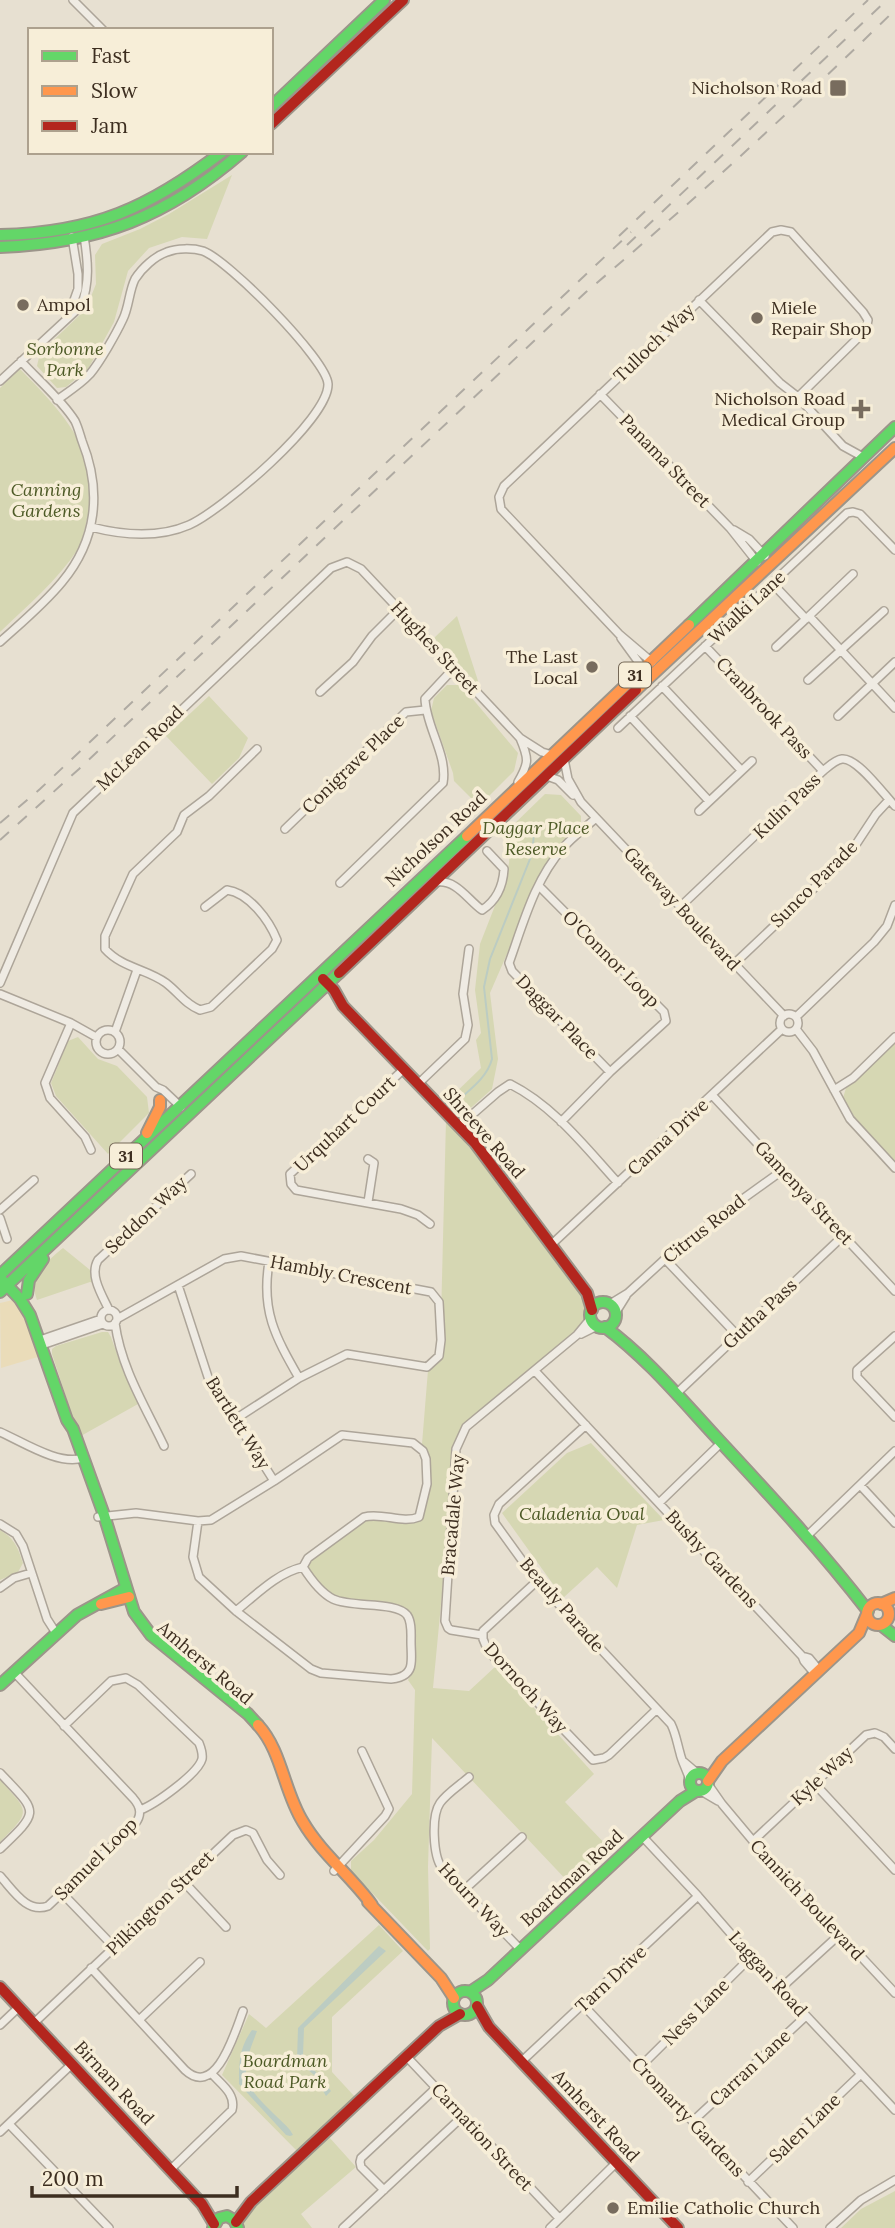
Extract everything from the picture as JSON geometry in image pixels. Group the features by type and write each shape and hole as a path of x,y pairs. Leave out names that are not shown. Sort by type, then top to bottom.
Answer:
{"main road":[{"path":"273,105 384,0"},
{"path":"273,122 402,0"},
{"path":"0,235 77,234 155,200 220,154"},
{"path":"0,247 115,229 158,211 197,189 238,156"},
{"name":"Nicholson Road","path":"4,1280 144,1139 895,427"},
{"name":"Nicholson Road","path":"4,1280 77,1220 767,566 893,453"},
{"path":"452,848 452,853 457,854 472,840 491,829"},
{"name":"Shreeve Road","path":"316,977 475,1143 621,1338 807,1536 859,1596 882,1611 895,1634"},
{"path":"144,1139 160,1107 160,1100"},
{"path":"27,1294 27,1286 33,1272 70,1232 77,1220"},
{"path":"4,1280 27,1294"},
{"name":"Amherst Road","path":"4,1280 30,1315 41,1342 68,1430 102,1520 125,1594 134,1612 151,1635 248,1714 268,1736 301,1820 336,1869 361,1890 441,1978 459,2008 489,2027 522,2060 678,2228"},
{"name":"Amherst Road","path":"27,1294 31,1304 30,1315"},
{"path":"0,1685 56,1633 91,1606 125,1594"},
{"name":"Boardman Road","path":"472,1997 882,1611"},
{"name":"Amherst Road","path":"441,1978 472,1997 489,2027"},
{"name":"Birnam Road","path":"0,1987 202,2204 225,2222"},
{"name":"Boardman Road","path":"459,2008 458,1993 472,1997"},
{"name":"Boardman Road","path":"459,2008 474,2011 472,1997"},
{"name":"Boardman Road","path":"225,2222 251,2202 459,2008"}],"street":[{"path":"73,0 101,28"},
{"name":"Tulloch Way","path":"646,680 646,664 501,509 499,497 503,486 772,232 781,229 791,232 868,320 866,330 798,397"},
{"path":"0,380 80,306 86,291 88,264 77,234"},
{"path":"57,400 90,374 124,318 135,279 153,260 167,251 183,249 203,251 221,262 254,291 320,363 328,384 323,403 307,426 281,453 222,504 190,524 160,533 125,533 91,527"},
{"path":"699,300 780,383 798,397 843,446 853,466"},
{"path":"0,642 61,584 82,552 91,527 94,485 91,464 74,421 21,361"},
{"name":"Panama Street","path":"600,394 767,566"},
{"path":"843,446 863,457"},
{"name":"Wialki Lane","path":"618,728 847,513 860,514 895,550"},
{"name":"Hughes Street","path":"347,562 361,569 520,738 552,755"},
{"name":"McLean Road","path":"0,984 73,813 331,568 347,562"},
{"path":"776,647 853,574"},
{"path":"773,584 841,650 895,708"},
{"path":"320,692 353,662 372,636 398,610"},
{"path":"808,680 884,611"},
{"name":"Cranbrook Pass","path":"705,646 823,771"},
{"path":"838,716 895,662"},
{"name":"Tulloch Way","path":"646,664 662,666"},
{"path":"340,883 443,783 445,772 425,710 425,699 453,669"},
{"path":"662,686 741,770"},
{"name":"Conigrave Place","path":"285,829 406,712 425,710"},
{"path":"629,716 709,801"},
{"path":"514,788 527,762 527,754 520,738"},
{"path":"205,907 227,890 235,891 271,925 277,940 272,949 211,1007 200,1010 188,1005 169,985 113,958 105,949 105,936 133,874 177,832 184,815 209,796 257,749"},
{"name":"Gateway Boulevard","path":"564,760 568,779 581,802"},
{"name":"Kulin Pass","path":"681,906 823,771 838,760 854,762 892,803"},
{"path":"699,811 752,761"},
{"name":"Gateway Boulevard","path":"547,776 558,780 581,802 783,1016"},
{"name":"Sunco Parade","path":"734,964 849,855 876,814 892,803"},
{"name":"Daggar Place","path":"596,818 562,848 539,886 532,898 509,962 512,971 610,1072"},
{"path":"457,887 455,876 458,868 471,856 474,846"},
{"path":"436,882 447,882 457,887 482,910 496,899 504,869 487,851"},
{"name":"O'Connor Loop","path":"539,886 664,1012 666,1021 561,1122"},
{"path":"796,1017 882,934 895,905"},
{"path":"418,1084 468,1033 463,994 469,949"},
{"path":"115,1032 137,970"},
{"path":"0,994 96,1037"},
{"path":"791,1014 796,1017 799,1024 796,1030 789,1032 782,1029 780,1024 783,1016 791,1014"},
{"path":"71,1024 45,1083 50,1098 85,1137 91,1150"},
{"name":"Canna Drive","path":"552,1244 782,1029"},
{"path":"104,1030 115,1032 120,1038 118,1049 112,1054 104,1054 96,1045 96,1037 104,1030"},
{"path":"796,1030 813,1051 850,1119 895,1168"},
{"path":"834,1090 853,1078 895,1037"},
{"path":"118,1049 156,1087 163,1090 185,1118"},
{"name":"Urquhart Court","path":"404,1069 290,1174 291,1184 296,1190 401,1209 418,1215 430,1224"},
{"path":"459,1126 498,1091 510,1084 522,1090 561,1122 618,1183"},
{"path":"156,1087 156,1095 160,1100 176,1109"},
{"name":"Gamenya Street","path":"712,1095 894,1287"},
{"path":"368,1159 374,1163 368,1202"},
{"name":"Citrus Road","path":"603,1315 665,1258 783,1170"},
{"name":"Seddon Way","path":"164,1446 128,1375 94,1273 98,1259 191,1174"},
{"path":"0,1210 34,1180"},
{"path":"0,1218 7,1239"},
{"name":"Gutha Pass","path":"676,1394 844,1235"},
{"name":"Hambly Crescent","path":"41,1342 136,1308 224,1258 241,1256 431,1292 439,1302 439,1356 427,1367 346,1354 299,1378 234,1420"},
{"path":"665,1258 737,1336"},
{"path":"269,1262 266,1279 267,1308 281,1346 299,1378"},
{"name":"Bartlett Way","path":"178,1285 208,1377 274,1481"},
{"name":"Bracadale Way","path":"482,1635 448,1629 444,1621 456,1449 466,1427 603,1315"},
{"path":"895,1336 857,1370 857,1377 895,1417"},
{"name":"Bushy Gardens","path":"535,1371 817,1672"},
{"name":"Beauly Parade","path":"586,1425 499,1504 494,1516 495,1523 537,1581 671,1724 680,1755 699,1782"},
{"path":"0,1432 60,1459 80,1459"},
{"path":"102,1520 129,1514 211,1520 342,1435 413,1443 423,1451 427,1484 419,1517 364,1517 308,1558 303,1567 290,1570 236,1611"},
{"path":"659,1503 721,1443"},
{"path":"807,1536 895,1451"},
{"path":"860,1485 895,1523"},
{"path":"198,1521 193,1557 199,1577 236,1611 317,1672 391,1679 400,1678 407,1673 411,1666 411,1628 407,1615 395,1608 355,1606 331,1598 310,1579 303,1567"},
{"path":"0,1524 16,1534 23,1546 47,1619 56,1633"},
{"path":"0,1588 14,1578 31,1573"},
{"name":"Dornoch Way","path":"537,1581 486,1628 482,1635 488,1651 589,1757 599,1760 609,1755 657,1709"},
{"name":"Samuel Loop","path":"0,1876 27,1905 33,1908 48,1906 135,1825 140,1810 133,1798 14,1672"},
{"path":"64,1726 110,1681 126,1678 138,1685 199,1743 202,1759 194,1771 158,1802 140,1810"},
{"name":"Kyle Way","path":"753,1841 866,1735 875,1733 884,1737 895,1749"},
{"path":"336,1869 389,1809 362,1751"},
{"path":"0,1773 27,1803 30,1811 27,1822 0,1849"},
{"name":"Hourn Way","path":"469,1777 442,1801 436,1815 435,1850 438,1862 520,1949"},
{"name":"Cannich Boulevard","path":"699,1782 895,1993"},
{"path":"814,1783 895,1870"},
{"name":"Pilkington Street","path":"35,2022 233,1835 246,1830 253,1833 267,1860 280,1875"},
{"name":"Laggan Road","path":"642,1836 895,2110"},
{"path":"464,1890 522,1837"},
{"path":"183,1881 226,1927"},
{"path":"62,1893 114,1947"},
{"name":"Tarn Drive","path":"522,2060 698,1896"},
{"path":"781,1988 839,1935"},
{"name":"Ness Lane","path":"641,2066 751,1957"},
{"path":"139,2020 200,1962"},
{"path":"92,1968 190,2075 204,2078 218,2068 243,2011"},
{"name":"Cromarty Gardens","path":"583,2005 793,2228"},
{"path":"0,2025 19,2007"},
{"name":"Carran Lane","path":"693,2120 806,2015"},
{"name":"Carnation Street","path":"406,2056 559,2218"},
{"path":"0,2132 72,2064"},
{"path":"171,2169 232,2110 233,2098 212,2074"},
{"name":"Salen Lane","path":"748,2182 861,2074"},
{"path":"384,2190 361,2167 361,2158 436,2088"},
{"path":"343,2228 462,2117"},
{"path":"9,2124 109,2228"},
{"path":"550,2228 616,2163"},
{"path":"830,2228 860,2200 895,2180"}],"green space":[{"name":"Sorbonne Park","path":"232,175 207,239 182,237 149,248 128,271 114,322 88,369 66,387 57,388 37,366 40,353 86,309 96,284 95,255 102,244 169,214"},
{"name":"Canning Gardens","path":"20,369 52,402 77,437 90,477 90,499 81,543 70,561 0,632 0,388"},
{"path":"457,616 480,687 434,638"},
{"path":"447,685 461,685 518,753 514,771 479,806 454,781 431,711 434,698"},
{"path":"209,696 248,738 239,758 212,784 166,736"},
{"name":"Daggar Place Reserve","path":"545,794 561,795 581,816 581,824 562,845 513,940 490,993 498,1059 492,1089 463,1115 448,1100 481,1068 476,1040 481,1033 475,990 480,944 505,880 509,863 509,829"},
{"path":"78,1037 98,1059 117,1066 147,1097 149,1113 108,1154 56,1096 51,1083 68,1041"},
{"path":"895,1042 895,1162 857,1121 843,1098 846,1088"},
{"path":"446,1120 552,1251 585,1303 587,1317 570,1337 463,1427 456,1447 433,1688 469,1691 496,1666 594,1774 565,1802 611,1850 572,1886 432,1738 428,1951 351,1871 351,1861 374,1840 412,1794 415,1690 408,1680 414,1670 413,1627 407,1614 332,1598 305,1567 309,1559 364,1520 408,1522 421,1518 427,1459 422,1444 428,1370 440,1358"},
{"path":"63,1248 95,1274 97,1283 90,1282 37,1300 35,1284 40,1271"},
{"path":"108,1332 111,1337 138,1404 79,1437 52,1349"},
{"name":"Caladenia Oval","path":"591,1443 664,1520 637,1525 617,1588 597,1567 563,1598 502,1513 567,1453"},
{"path":"0,1530 15,1544 23,1563 18,1572 0,1580"},
{"path":"0,1780 17,1799 23,1811 18,1823 0,1842"},
{"name":"Boardman Road Park","path":"379,1925 403,1951 332,2017 332,2072 356,2098 298,2152 222,2075 249,2014 266,2028"},
{"path":"329,2137 356,2167 301,2214 312,2228 245,2228 242,2221 259,2201"},
{"path":"895,2191 895,2228 841,2228 861,2209"}],"sand":[{"path":"13,1300 29,1323 41,1356 1,1368 0,1303"}],"shaded area":[{"path":"379,1946 386,1951 304,2028 303,2056 331,2091 326,2096 314,2075 297,2060 298,2028"},
{"path":"252,2030 257,2031 247,2064 248,2082 257,2097 293,2135 286,2135 239,2084 244,2043"}],"waterway":[{"path":"455,1103 482,1078 490,1066 492,1059 484,987 490,959 532,854 535,824"}],"railway":[{"path":"619,236 868,0"},
{"path":"627,245 887,0"},
{"path":"0,840 79,769 586,292 743,154 895,10"},
{"path":"0,823 40,789 631,232"}],"traffic: fast":[{"path":"273,105 384,0"},
{"path":"0,235 64,229 119,214 170,188 219,154"},
{"path":"0,247 69,240 130,222 159,210 186,194 240,154"},
{"path":"689,625 895,427"},
{"path":"0,1275 467,836"},
{"path":"0,1292 339,973"},
{"path":"27,1294 29,1280 43,1259"},
{"path":"1,1279 20,1299 30,1315 104,1515 134,1612 151,1635 258,1725"},
{"path":"603,1302 612,1306 616,1315 612,1324 603,1328 594,1324 590,1315 594,1306 603,1302"},
{"path":"605,1327 649,1365 676,1393 794,1522 868,1611"},
{"path":"0,1685 77,1615 126,1588"},
{"path":"881,1625 895,1636"},
{"path":"695,1773 703,1773 708,1782 706,1789 695,1791 690,1786 690,1778 695,1773"},
{"path":"470,1992 488,1980 680,1801 696,1791"},
{"path":"465,1991 474,1994 477,2003 474,2012 465,2015 456,2012 453,2003 456,1994 465,1991"},
{"path":"213,2228 219,2218 227,2216 234,2220 238,2228"}],"traffic: slow":[{"path":"636,690 895,448"},
{"path":"467,836 689,625"},
{"path":"147,1133 160,1107 160,1100"},
{"path":"101,1604 129,1597"},
{"path":"881,1604 895,1598"},
{"path":"878,1603 886,1606 889,1614 886,1622 878,1625 870,1622 867,1614 870,1606 878,1603"},
{"path":"708,1781 722,1761 859,1633 867,1614"},
{"path":"258,1725 278,1759 291,1798 303,1822 318,1844 372,1905"},
{"path":"368,1902 441,1978 454,1998"}],"traffic: jam":[{"path":"273,122 403,0"},
{"path":"339,973 636,690"},
{"path":"323,979 334,990 343,1006 475,1143 587,1293 592,1310"},
{"path":"0,1987 202,2204 214,2224"},
{"path":"477,2006 489,2027 678,2228"},
{"path":"236,2222 251,2202 439,2026 460,2014"}],"place":[{"name":"Nicholson Road","path":"838,88"},
{"name":"Ampol","path":"23,305"},
{"name":"Miele Repair Shop","path":"757,318"},
{"name":"Nicholson Road Medical Group","path":"861,409"},
{"name":"The Last Local","path":"592,667"},
{"name":"Emilie Catholic Church","path":"613,2208"}]}
